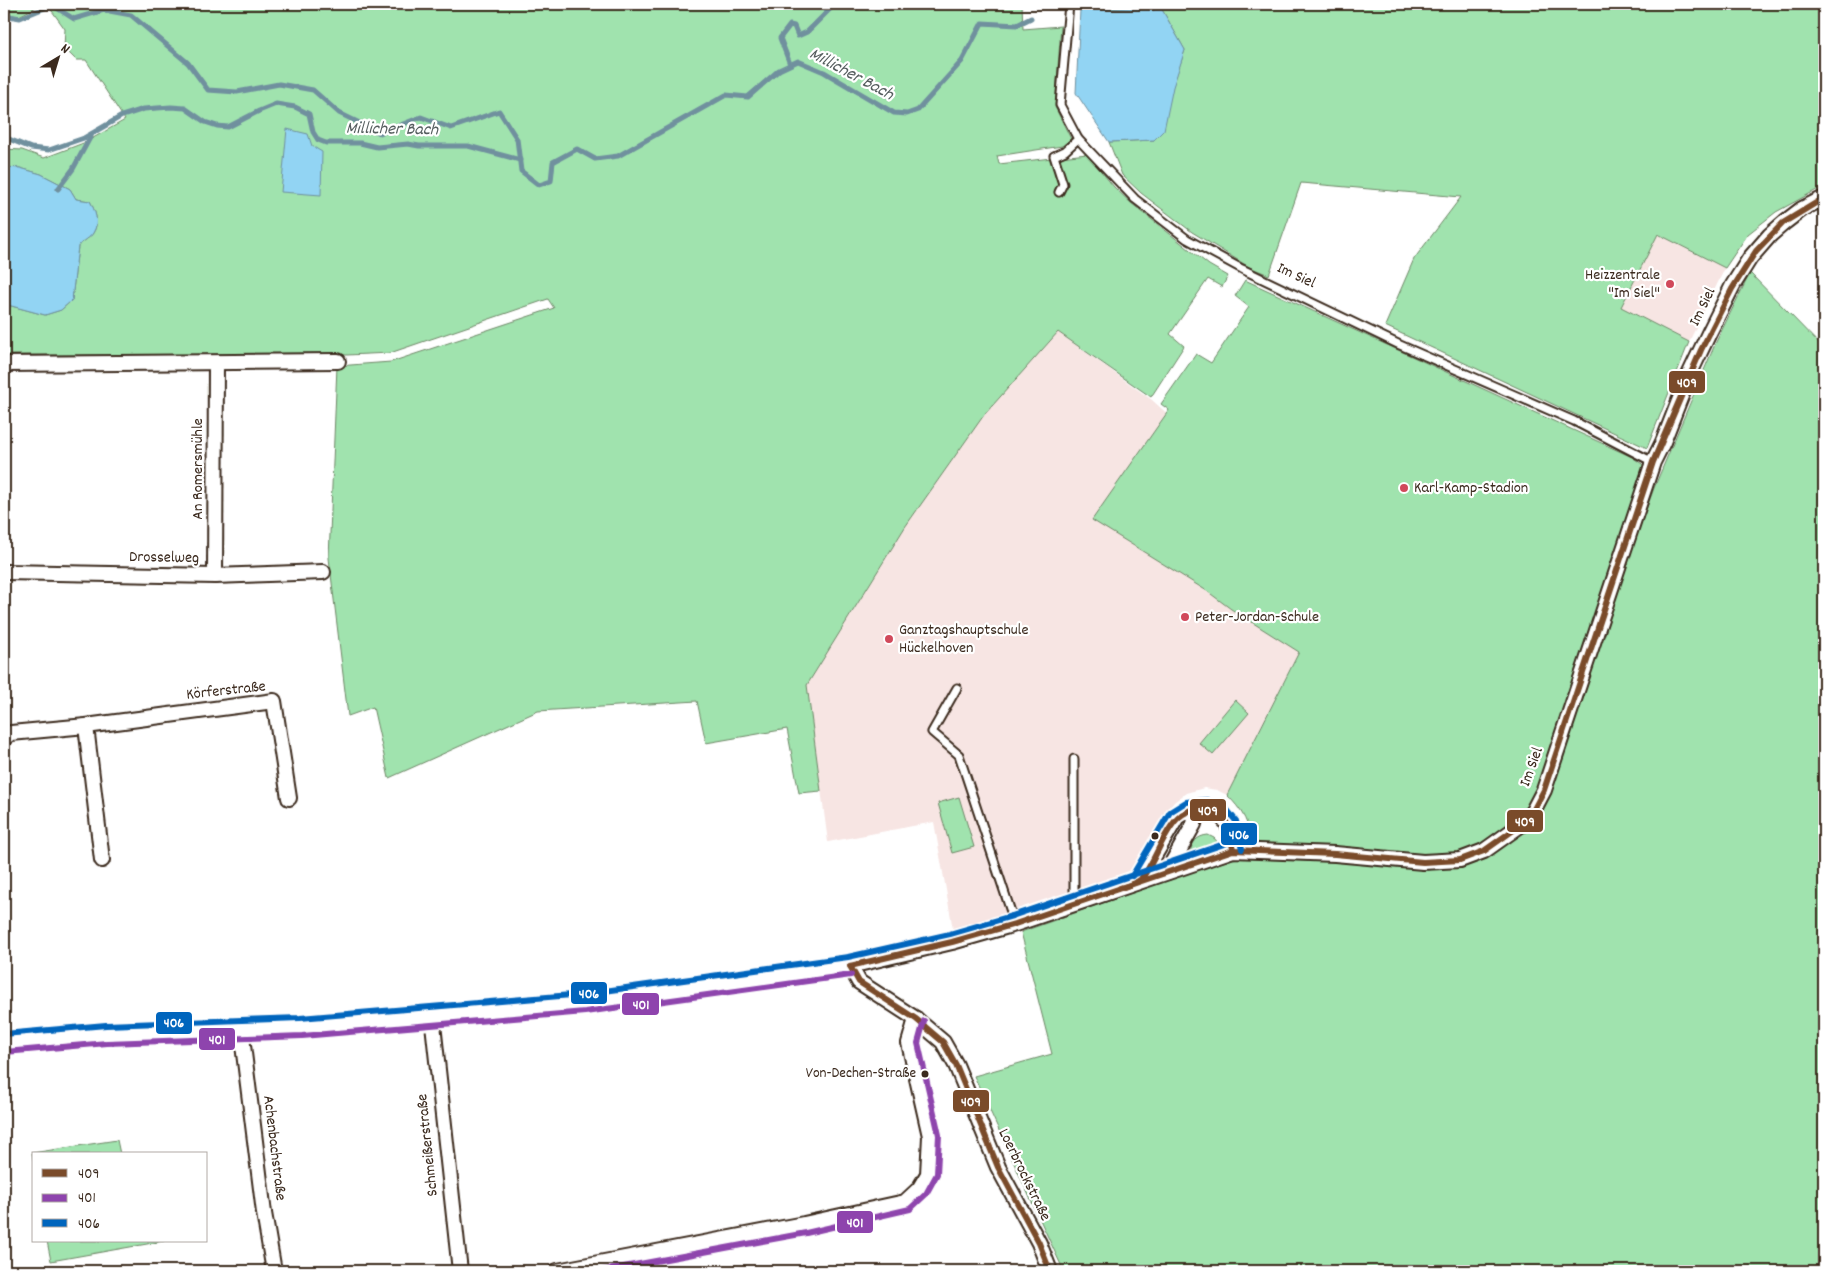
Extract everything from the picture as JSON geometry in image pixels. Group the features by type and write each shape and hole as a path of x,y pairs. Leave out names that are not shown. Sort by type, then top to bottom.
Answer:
{"street":[{"name":"Im Siel","path":"1233,850 1335,854 1423,862 1460,860 1484,851 1522,824 1533,811 1544,790 1653,462 1663,442 1690,373 1733,286 1750,258 1770,235 1785,222 1802,209 1824,198"},
{"path":"4,364 338,361"},
{"name":"An Romersmühle","path":"215,576 216,363"},
{"name":"Drosselweg","path":"4,572 215,576 323,572"},
{"name":"Körferstraße","path":"4,738 11,733 86,726 274,701 289,798"},
{"path":"86,726 102,860"},
{"path":"1167,872 1194,824 1197,809"},
{"path":"4,1043 106,1034 301,1027 584,1003 850,966 952,942 1015,924 1233,850 1228,824 1218,812 1207,809 1188,810 1177,817 1140,880"},
{"name":"Loerbrockstraße","path":"850,966 859,982 916,1019 943,1042 956,1065 998,1167 1039,1244 1050,1271"},
{"name":"Schmeißerstraße","path":"432,1015 460,1271"},
{"path":"557,1271 804,1224 905,1202 919,1189 928,1174 930,1136 909,1043 916,1019"},
{"name":"Achenbachstraße","path":"241,1029 264,1213 274,1271"}],"lane":[{"name":"Im Siel","path":"1069,4 1060,105 1078,140 1135,199 1187,239 1242,269 1400,345 1574,421 1653,462"},
{"path":"1059,192 1062,184 1054,156 1078,140"},
{"path":"957,688 932,732 959,755 1015,924"},
{"path":"1074,759 1074,905"}],"shaded area":[{"path":"1658,234 1725,268 1689,342 1621,307"},
{"path":"1058,332 1152,400 1172,418 1207,591 1231,609 1299,652 1227,795 1217,790 1204,788 1186,793 1174,802 1131,873 968,933 954,935 934,822 828,842 807,685 905,527 984,415"}],"green space":[{"path":"4,4 42,4 19,16 4,14"},
{"path":"47,4 1022,4 1023,29 1061,26 1055,107 1071,139 1062,146 997,156 999,164 1087,154 1114,187 1131,203 1209,265 1228,276 1222,287 1208,279 1170,334 1184,346 1151,397 1058,332 984,415 905,527 807,685 821,791 799,793 787,729 706,743 697,701 538,711 389,778 373,707 348,716 329,558 337,366 391,362 554,308 548,299 390,353 347,355 4,355 4,304 45,315 61,310 72,300 78,246 92,235 96,221 90,201 76,199 70,189 41,174 20,168 4,167 4,149 22,150 44,158 86,142 125,120 86,60 76,60 64,48 65,29"},
{"path":"1080,4 1824,4 1824,186 1776,212 1748,234 1725,268 1658,234 1621,307 1689,342 1647,448 1385,326 1414,259 1461,197 1301,183 1269,275 1249,267 1192,232 1141,193 1122,175 1109,142 1154,140 1185,50 1160,6 1080,10"},
{"path":"1750,273 1824,349 1824,1271 1062,1271 1061,1265 974,1076 1052,1054 1021,932 1191,872 1233,859 1250,856 1249,829 1243,815 1227,795 1299,652 1231,609 1207,591 1092,520 1169,410 1161,404 1196,354 1211,363 1249,307 1235,296 1245,280 1632,457 1645,466 1523,828 1529,831 1654,488 1716,342"},
{"path":"1235,700 1249,713 1213,755 1199,743"},
{"path":"959,797 974,847 952,853 938,803"},
{"path":"1208,835 1214,838 1221,846 1190,853 1196,840"},
{"path":"117,1140 120,1152 39,1152"},
{"path":"47,1242 158,1242 51,1261"}],"water":[{"path":"1160,6 1185,50 1173,87 1164,130 1154,140 1109,142 1076,93 1080,10"},
{"path":"287,129 308,134 312,146 322,152 321,195 281,192"},
{"path":"4,167 20,168 41,174 70,189 76,199 90,201 94,209 96,217 95,229 78,246 72,300 61,310 45,315 4,304"}],"waterway":[{"name":"Millicher Bach","path":"790,64 780,38 790,25 794,26 798,36 807,32 835,4"},
{"name":"Millicher Bach","path":"1153,8 1167,4"},
{"name":"Millicher Bach","path":"4,15 20,18 52,5 74,19 104,10 131,15 188,63 208,90 237,92 279,84 313,90 339,113 380,133 421,117 451,128 499,111 517,139 521,171 539,185 551,181 553,162 577,149 595,159 618,156 726,95 748,97 779,70 798,61 824,72 894,113 907,114 918,110 962,61 982,23 1017,25 1031,18"},
{"name":"Millicher Bach","path":"4,137 31,148 49,150 84,138 122,116 144,109 185,108 205,122 228,127 276,104 295,107 309,114 313,132 318,140 326,143 360,143 377,147 408,144 419,146 468,146 520,160"},
{"path":"58,189 73,169 92,134"}],"transit line":[{"name":"409","path":"850,966 952,942 1015,924 1233,850 1335,854 1423,862 1460,860 1484,851 1522,824 1533,811 1544,790 1653,462 1701,350 1732,289 1756,251 1783,223 1824,198"},
{"name":"406","path":"1132,876 1170,812 1186,802 1207,800 1223,805 1236,821 1242,849"},
{"name":"409","path":"1120,888 1141,879 1168,831 1175,821 1185,813 1197,809 1217,812 1228,826 1233,850"},
{"name":"406","path":"4,1034 106,1025 300,1018 583,994 848,957 950,934 1012,916 1230,842"},
{"name":"409","path":"850,966 859,982 916,1019 943,1042 956,1065 998,1167 1039,1243 1050,1271"},
{"name":"401","path":"5,1052 107,1043 302,1036 585,1012 851,975"},
{"name":"401","path":"602,1271 806,1233 910,1209 926,1194 937,1174 939,1135 918,1043 924,1021"}],"place":[{"name":"Heizzentrale \"Im Siel\"","path":"1670,284"},
{"name":"Karl-Kamp-Stadion","path":"1404,488"},
{"name":"Peter-Jordan-Schule","path":"1185,617"},
{"name":"Ganztagshauptschule Hückelhoven","path":"889,639"},
{"name":"Von-Dechen-Straße","path":"925,1074"}]}
